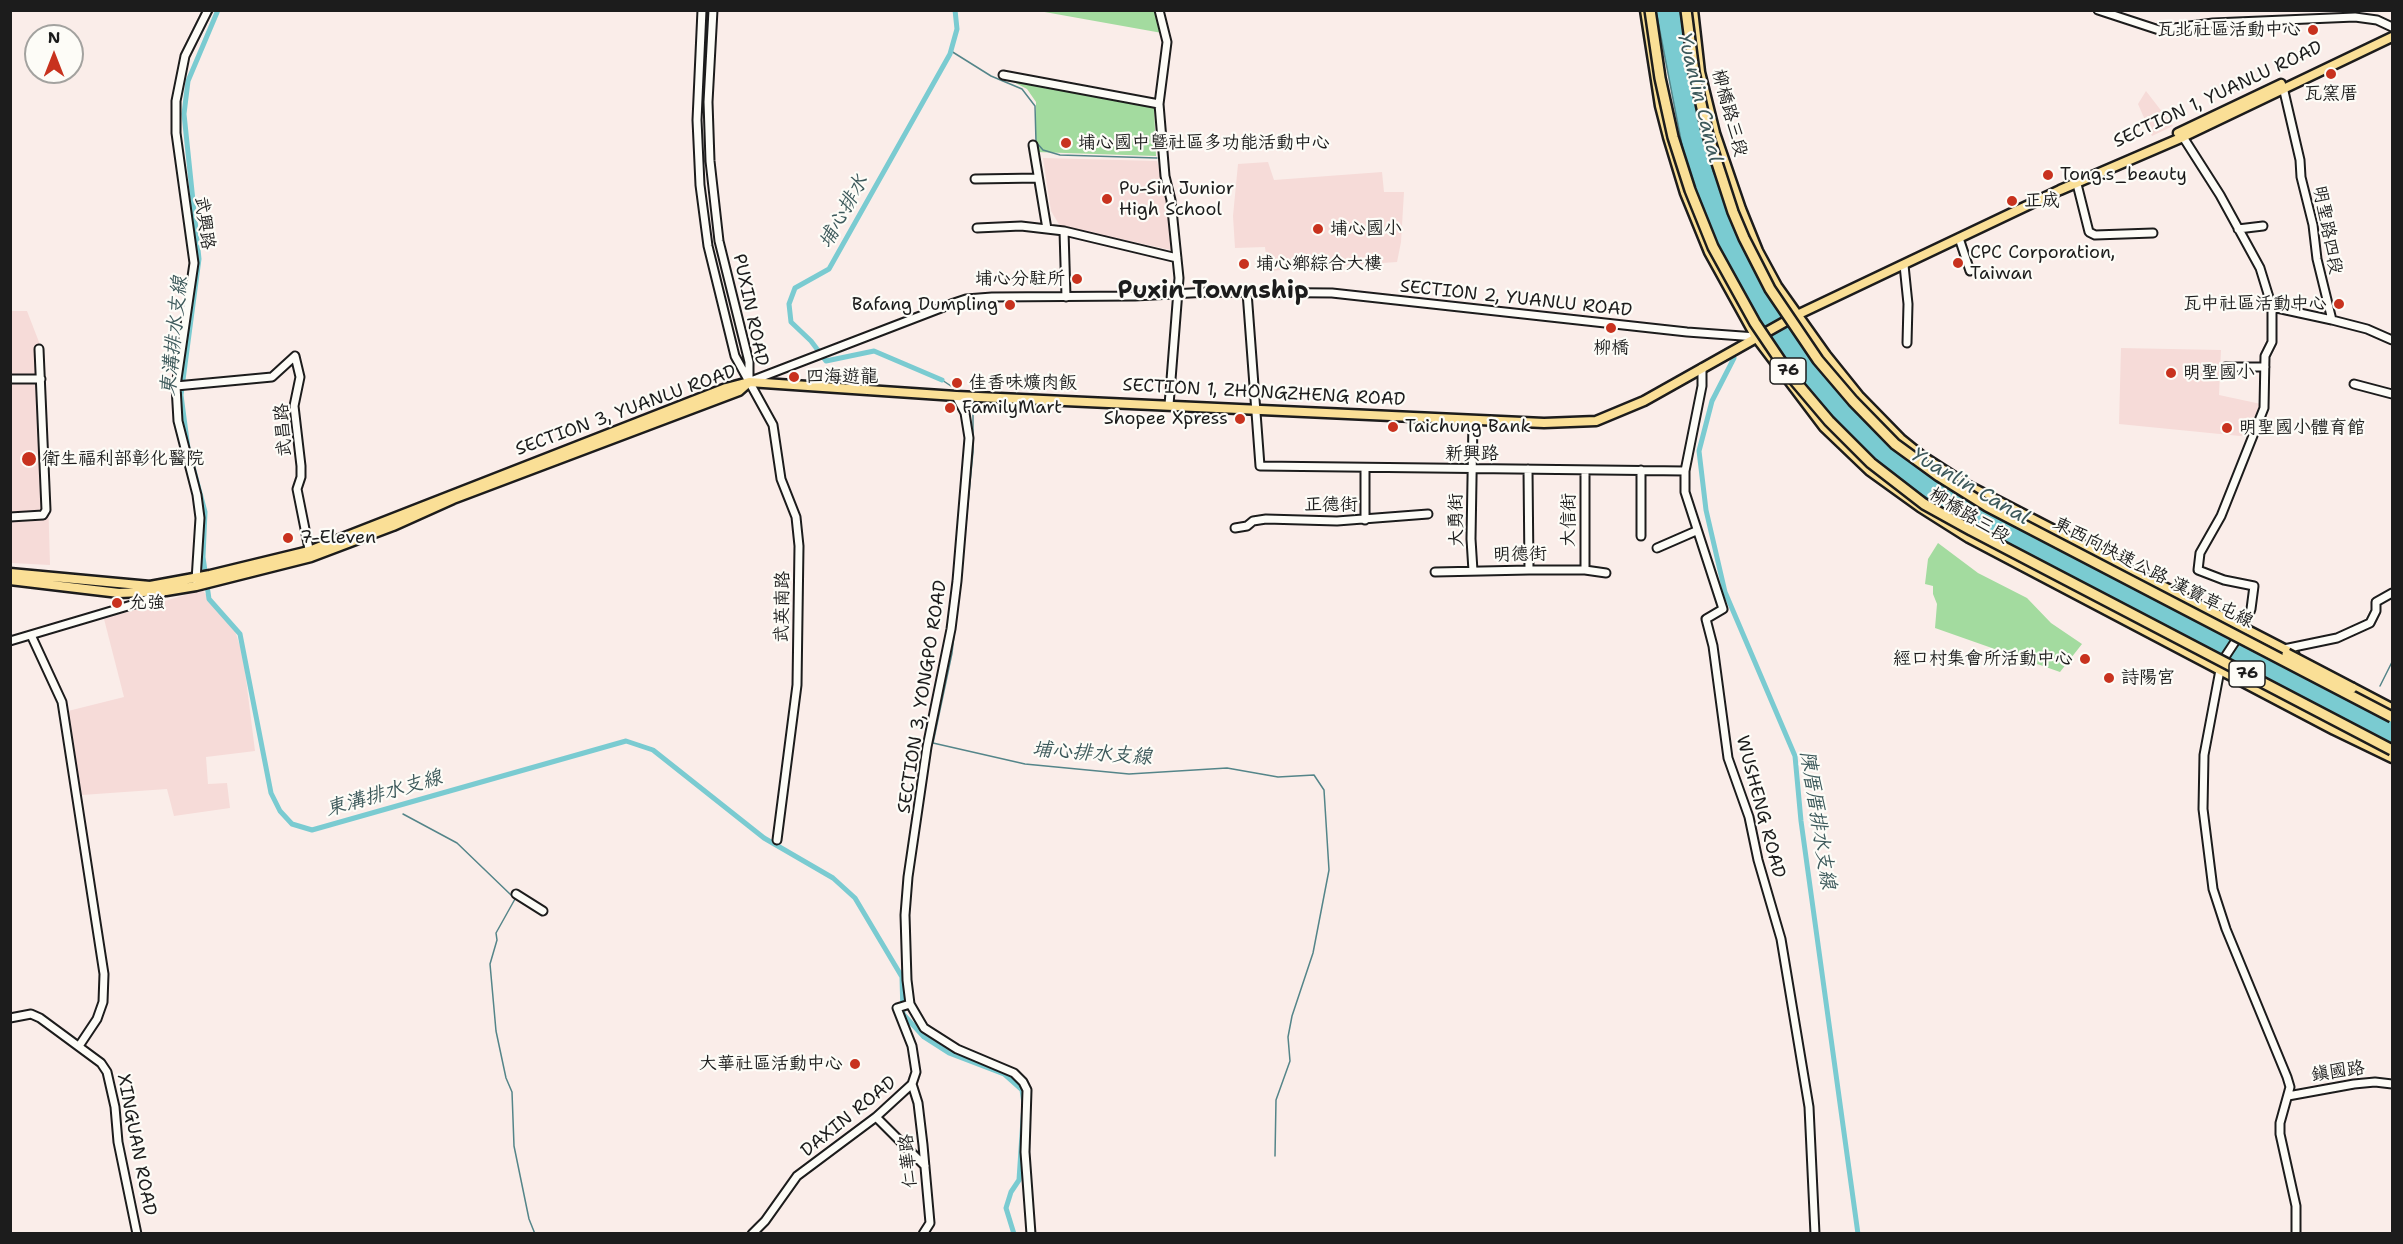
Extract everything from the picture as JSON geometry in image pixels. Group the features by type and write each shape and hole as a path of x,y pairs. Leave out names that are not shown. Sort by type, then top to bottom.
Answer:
{"highway":[{"name":"76","path":"1650,10 1665,103 1673,137 1713,247 1741,301 1791,375 1829,421 1871,463 1924,504 2392,754"},
{"name":"東西向快速公路 漢寶草屯線","path":"1686,10 1700,103 1708,135 1733,212 1770,289 1818,360 1853,401 1895,444 1917,461 1987,506 2392,717"},
{"path":"2076,552 2100,559 2392,707"},
{"path":"2101,598 2117,612 2392,754"}],"main road":[{"name":"柳橋路三段","path":"1645,10 1660,106 1685,193 1709,252 1760,335 1824,426 1870,471 1969,538 2220,670 2392,754"},
{"name":"柳橋路三段","path":"1693,10 1700,72 1715,133 1758,251 1777,286 1797,315 1859,396 1922,456 1991,498 2392,707"},
{"name":"SECTION 1, YUANLU ROAD","path":"1787,320 2060,190 2183,137 2392,29"},
{"name":"SECTION 1, YUANLU ROAD","path":"2060,190 2071,182 2392,37"},
{"name":"SECTION 1, ZHONGZHENG ROAD","path":"749,382 956,396 1473,420 1544,423 1596,421 1616,415 1644,401 1787,320"},
{"name":"SECTION 3, YUANLU ROAD","path":"167,587 310,554 393,526 453,499 739,391 749,382"},
{"path":"10,573 167,587"},
{"path":"10,580 119,593 167,587"}],"street":[{"name":"武興路","path":"196,582 200,518 197,495 178,421 176,386 194,263 176,133 176,101 185,56 208,10"},
{"name":"PUXIN ROAD","path":"702,10 697,120 700,185 708,246 735,356 749,382"},
{"name":"PUXIN ROAD","path":"713,10 708,102 710,161 719,241 749,362 749,382"},
{"path":"1159,10 1167,42 1159,104 1165,176 1171,200 1177,258 1178,295 1168,405"},
{"path":"2098,10 2159,30 2213,23 2355,17 2377,20 2392,29"},
{"path":"1004,75 1159,104"},
{"name":"明聖路四段","path":"2283,86 2300,160 2302,183 2313,225 2317,259 2332,321"},
{"path":"2183,137 2220,195 2260,268 2272,307 2272,342 2265,356 2264,408 2225,506 2200,553 2198,570 2224,580 2254,586 2251,609 2244,628 2223,660 2220,670 2204,755 2203,809 2210,871 2226,929 2290,1088 2280,1123 2280,1134 2296,1206 2296,1233"},
{"path":"1033,145 1047,229"},
{"path":"975,179 1038,178"},
{"path":"2077,184 2089,232 2095,235 2153,233"},
{"path":"977,228 1021,226 1064,231 1177,258"},
{"path":"2238,229 2263,226"},
{"path":"1064,231 1066,297"},
{"path":"1959,238 1970,272"},
{"path":"1904,265 1908,304 1907,343"},
{"name":"SECTION 2, YUANLU ROAD","path":"749,382 966,299 1247,292 1332,293 1687,332 1760,335"},
{"path":"1247,292 1257,409"},
{"path":"2272,307 2367,329 2392,340"},
{"path":"10,517 43,515 46,510 39,349"},
{"name":"武昌路","path":"176,386 272,377 295,356 300,377 294,406 301,466 301,477 297,489 310,554"},
{"path":"2225,367 2265,367"},
{"name":"WUSHENG ROAD","path":"1702,368 1702,387 1685,471 1685,492 1723,609 1706,620 1713,646 1728,758 1749,817 1758,860 1781,939 1809,1107 1815,1233"},
{"path":"10,379 41,379"},
{"name":"武英南路","path":"749,382 773,425 781,479 796,517 799,546 797,685 777,840"},
{"path":"2354,384 2392,394"},
{"name":"SECTION 3, YONGPO ROAD","path":"910,1004 905,915 927,747 951,629 969,438 965,413 956,396"},
{"name":"新興路","path":"1257,409 1260,466 1685,471"},
{"name":"大勇街","path":"1473,420 1471,539 1473,571"},
{"path":"1365,468 1365,520"},
{"path":"1528,469 1529,570"},
{"name":"大信街","path":"1585,470 1585,570"},
{"path":"1641,470 1641,536"},
{"name":"正德街","path":"1235,528 1266,519 1365,520 1428,514"},
{"path":"1657,548 1696,531"},
{"name":"明德街","path":"1435,572 1585,570 1606,573"},
{"path":"10,641 138,603 167,587"},
{"path":"2284,650 2337,638 2370,623 2376,611 2376,602 2392,593"},
{"path":"32,635 62,702 104,975 103,1002 97,1019 79,1046"},
{"path":"516,894 543,911"},
{"path":"910,1004 924,1028 934,1035 957,1049 1014,1073 1023,1082 1027,1090 1025,1152 1031,1233"},
{"name":"DAXIN ROAD","path":"752,1233 765,1221 797,1176 876,1117 912,1084 916,1072 912,1046 897,1008 910,1004"},
{"name":"XINGUAN ROAD","path":"10,1018 31,1014 40,1018 101,1063 107,1072 115,1107 118,1142 137,1233"},
{"name":"鎮國路","path":"2288,1096 2354,1084 2375,1082 2392,1084"},
{"name":"仁華路","path":"912,1084 918,1103 930,1222 923,1233"},
{"path":"876,1117 925,1166"}],"shaded area":[{"path":"2146,91 2173,126 2152,136 2138,104"},
{"name":"Pu-Sin Junior High School","path":"1043,158 1157,161 1165,191 1171,250 1060,226 1051,211"},
{"name":"埔心國小","path":"1268,162 1274,180 1382,172 1384,192 1404,192 1401,242 1397,262 1268,271 1265,247 1235,248 1233,216 1238,164"},
{"name":"衛生福利部彰化醫院","path":"10,311 27,311 44,355 50,565 11,563"},
{"name":"明聖國小","path":"2121,348 2221,350 2219,395 2261,404 2250,437 2119,424"},
{"path":"202,590 232,622 243,655 255,751 206,757 208,784 227,783 230,808 174,816 167,789 82,795 68,711 124,697 104,619"}],"green space":[{"path":"1039,11 1155,11 1162,33"},
{"path":"1008,79 1154,106 1156,156 1036,152 1036,102 1027,89"},
{"path":"1938,543 1978,573 2027,598 2051,623 2082,644 2060,672 1935,628 1937,604 1933,586 1925,584 1928,559"}],"water":[{"path":"1656,11 1680,11 1689,73 1713,171 1770,300 1843,398 1890,447 1958,493 2392,720 2392,748 1963,522 1910,487 1876,460 1813,396 1765,330 1716,244 1685,161"}],"waterway":[{"name":"東溝排水支線","path":"218,10 188,81 184,114 199,259 181,395 188,448 205,512 203,557 209,599 240,634 271,793 280,811 292,824 312,830 626,741 653,750 764,838 833,878 855,898 902,977 903,1014 924,1037 949,1053 1004,1074 1022,1090 1024,1104 1019,1180 1011,1192 1006,1208 1014,1234"},
{"name":"埔心排水","path":"942,380 874,351 826,361 811,341 791,322 789,304 795,288 829,269 950,54 957,29 955,10"},
{"path":"951,51 991,76 1022,89 1035,106 1036,142 1043,150 1060,155 1157,158"},
{"name":"陳厝厝排水支線","path":"1734,358 1712,401 1699,451 1706,510 1725,592 1795,756 1801,821 1858,1234"},
{"name":"埔心排水支線","path":"942,380 960,392"},
{"name":"埔心排水支線","path":"971,400 973,402 973,452 960,585 952,653 933,743 1025,764 1129,774 1227,768 1278,777 1314,775 1324,790 1329,870 1313,953 1292,1016 1288,1037 1290,1061 1276,1100 1275,1156"},
{"path":"2380,686 2392,662"},
{"path":"403,814 457,843 511,895"},
{"path":"515,899 496,933 497,940 490,964 496,1031 506,1078 512,1092 514,1146 529,1219 535,1234"}],"place":[{"name":"瓦北社區活動中心","path":"2313,30"},
{"name":"瓦窯厝","path":"2331,74"},
{"name":"埔心國中暨社區多功能活動中心","path":"1066,143"},
{"name":"Tong.s_beauty","path":"2048,175"},
{"name":"Pu-Sin Junior High School","path":"1107,199"},
{"name":"正成","path":"2012,201"},
{"name":"埔心國小","path":"1318,229"},
{"name":"CPC Corporation, Taiwan","path":"1958,263"},
{"name":"埔心鄉綜合大樓","path":"1244,264"},
{"name":"埔心分駐所","path":"1077,279"},
{"name":"瓦中社區活動中心","path":"2339,304"},
{"name":"Bafang Dumpling","path":"1010,305"},
{"name":"柳橋","path":"1611,328"},
{"name":"明聖國小","path":"2171,373"},
{"name":"四海遊龍","path":"794,377"},
{"name":"佳香味爌肉飯","path":"957,383"},
{"name":"FamilyMart","path":"950,408"},
{"name":"Shopee Xpress","path":"1240,419"},
{"name":"Taichung Bank","path":"1393,427"},
{"name":"明聖國小體育館","path":"2227,428"},
{"name":"衛生福利部彰化醫院","path":"29,459"},
{"name":"7-Eleven","path":"288,538"},
{"name":"允強","path":"117,603"},
{"name":"經口村集會所活動中心","path":"2085,659"},
{"name":"詩陽宮","path":"2109,678"},
{"name":"大華社區活動中心","path":"855,1064"}],"district":[{"name":"Puxin Township","path":"1213,292"}],"water label":[{"name":"Yuanlin Canal","path":"1699,98"},
{"name":"Yuanlin Canal","path":"1970,487"}]}
